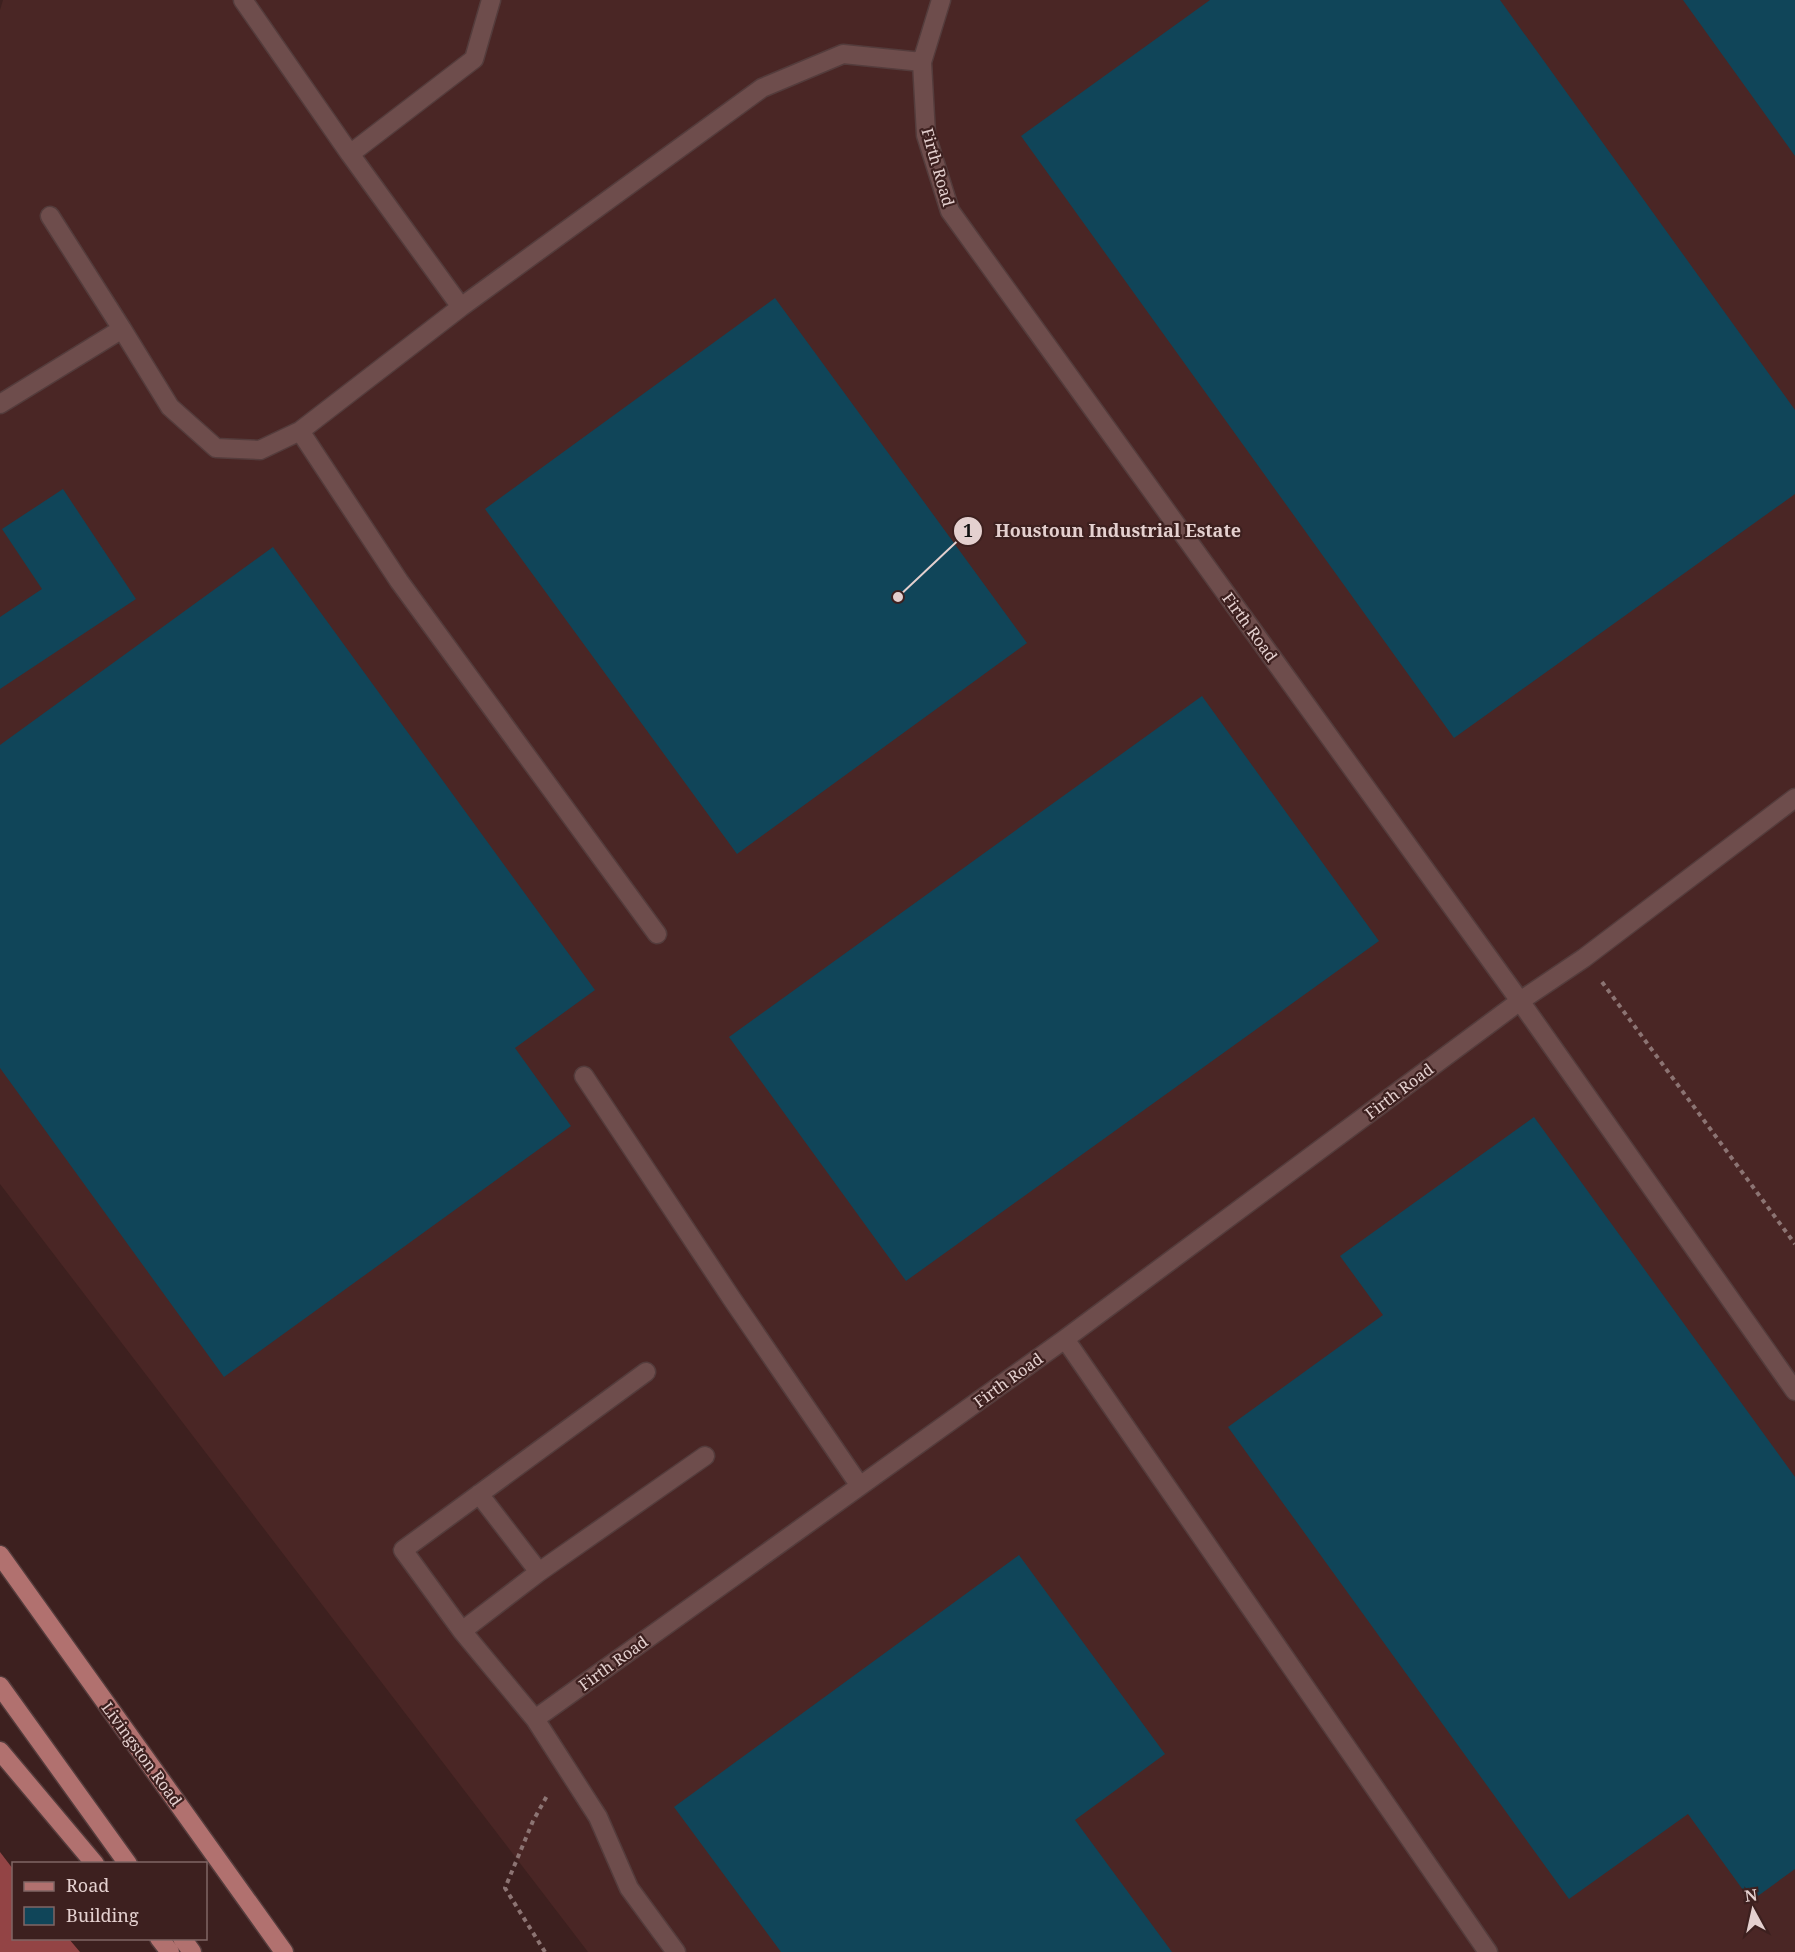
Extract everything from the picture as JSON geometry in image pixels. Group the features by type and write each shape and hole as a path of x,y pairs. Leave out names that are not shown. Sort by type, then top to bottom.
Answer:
{"main road":[{"name":"Livingston Road","path":"0,1555 284,1952"},
{"path":"0,1686 127,1862"},
{"path":"0,1751 94,1862"},
{"path":"161,1940 170,1952"}],"street":[{"path":"243,0 350,154 461,307"},
{"path":"350,154 474,59 491,0"},
{"name":"Firth Road","path":"535,1719 1065,1339 1520,1001 950,211 926,135 922,62 941,0"},
{"path":"50,216 170,407 216,448 260,450 300,431 461,307 762,88 843,54 922,62"},
{"path":"0,404 122,329"},
{"path":"300,431 399,581 657,934"},
{"path":"1795,798 1584,958 1520,1001 1795,1391"},
{"path":"584,1076 860,1486"},
{"path":"1065,1339 1488,1952"},
{"path":"646,1372 403,1550 462,1631 535,1719 598,1817 629,1888 676,1952"},
{"path":"462,1631 539,1572 705,1456"},
{"path":"479,1494 539,1572"}],"path":[{"path":"1584,958 1795,1244"},
{"path":"545,1952 505,1888 533,1821 564,1765"}],"shaded area":[{"path":"3,0 1795,0 1795,1952 588,1952 0,1184 0,10"},
{"path":"0,1852 12,1868 12,1940 70,1940 80,1952 0,1952"}],"building":[{"path":"1210,0 1500,0 1795,410 1795,494 1454,738 1021,136"},
{"path":"1683,0 1795,0 1795,156"},
{"path":"775,298 1027,643 737,854 485,509"},
{"path":"63,489 136,599 0,689 0,617 42,589 2,529"},
{"path":"273,547 595,990 515,1048 571,1126 224,1377 0,1068 0,745"},
{"path":"1202,696 1379,941 906,1281 729,1037"},
{"path":"1534,1117 1795,1477 1795,1869 1751,1901 1688,1814 1569,1899 1228,1427 1383,1315 1340,1256"},
{"path":"1019,1555 1165,1754 1075,1820 1172,1952 781,1952 674,1807"}],"place":[{"name":"Houstoun Industrial Estate","path":"898,597"}]}
